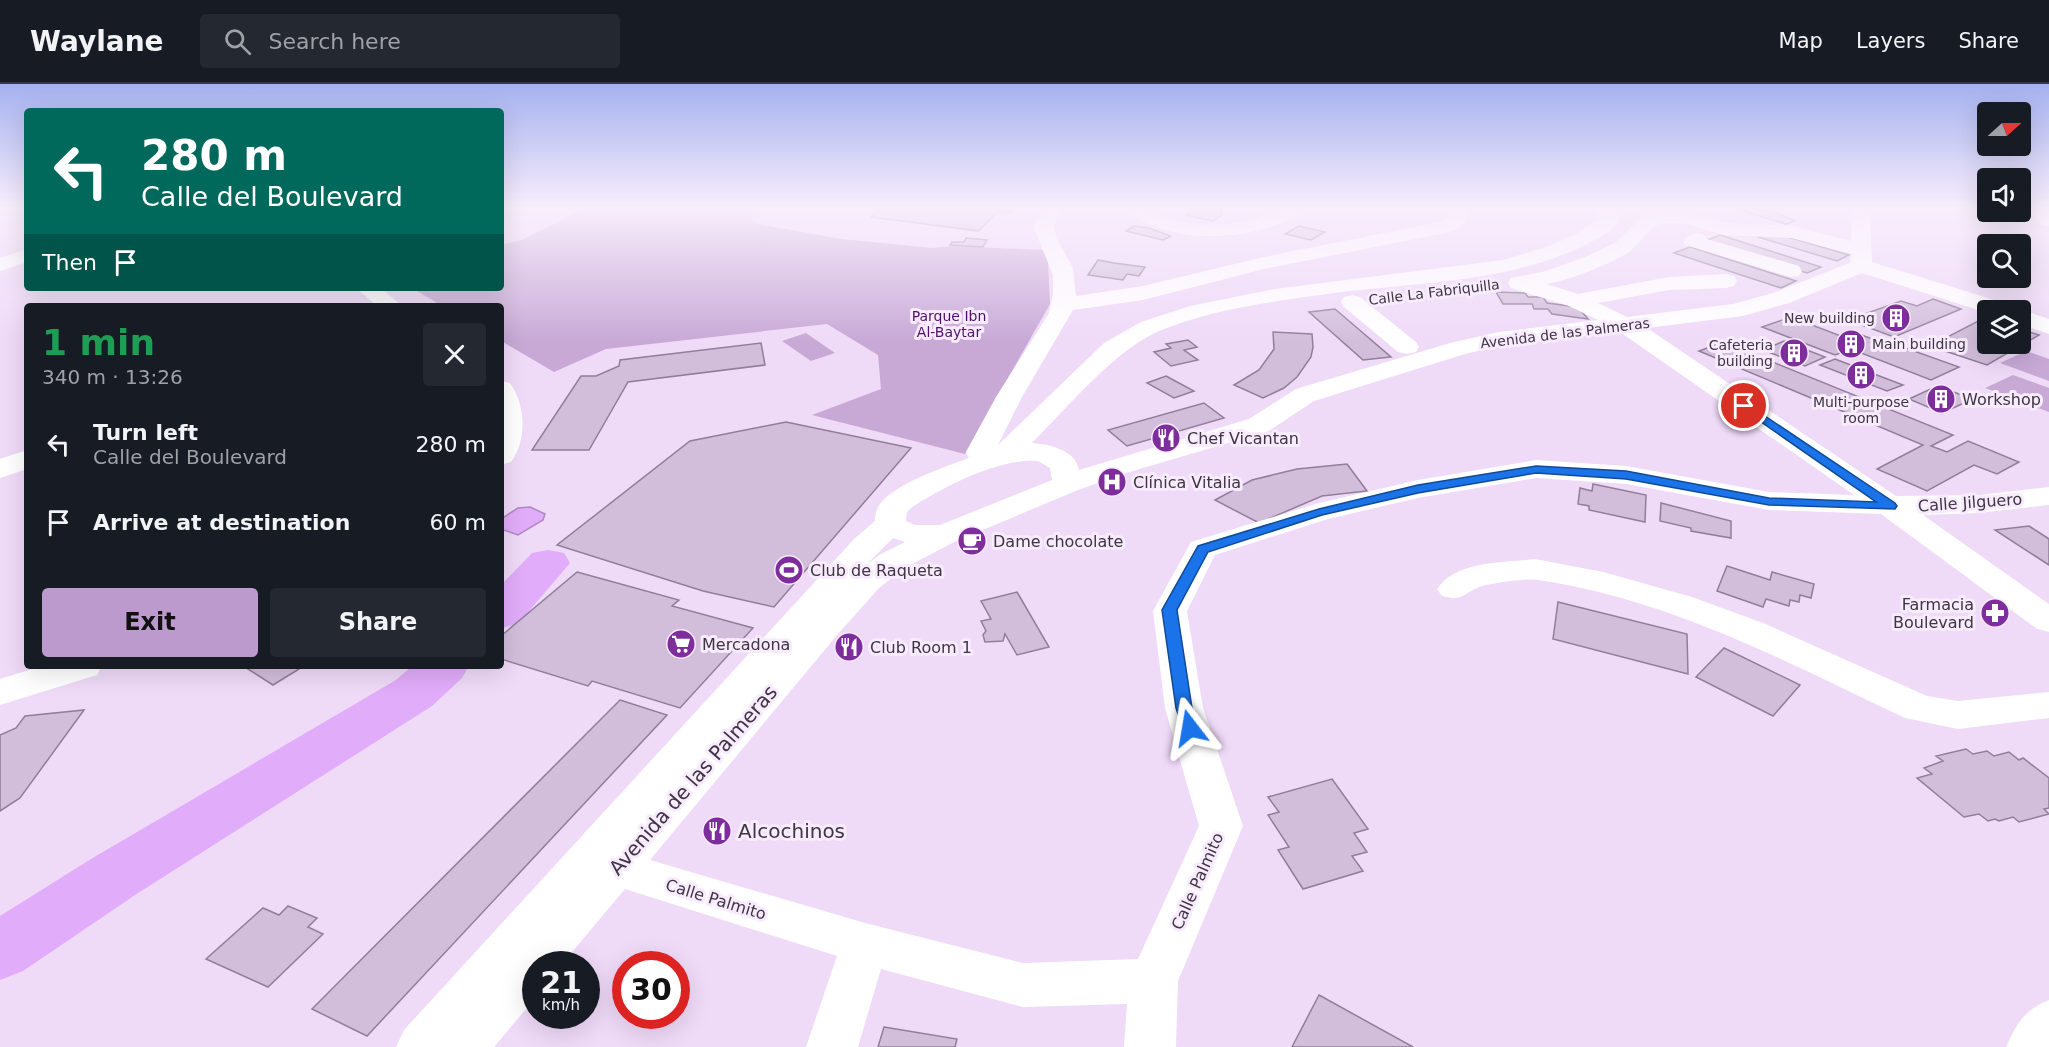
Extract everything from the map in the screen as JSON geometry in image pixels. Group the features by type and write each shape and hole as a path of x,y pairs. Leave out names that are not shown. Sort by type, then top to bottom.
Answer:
{"street":[{"path":"994,459 980,452 1008,397 1062,313 1065,288 1059,261 1054,252"},
{"path":"1064,304 1143,293 1253,265 1324,252"},
{"path":"994,459 1120,342 1174,317 1273,294 1370,282 1470,274 1532,260 1551,252"},
{"name":"Calle La Fabriquilla","path":"1309,306 1519,283 1551,277 1610,252"},
{"path":"1728,252 1791,272"},
{"path":"1801,252 1821,258"},
{"name":"Calle La Fabriquilla","path":"1845,252 1977,301"},
{"path":"1861,252 1861,258"},
{"path":"0,265 24,256"},
{"name":"Avenida de las Palmeras","path":"602,863 867,581 891,562 943,535 979,522 1060,467 1116,466 1259,425 1305,395 1459,348 1511,338 1736,311 1781,298 1861,258"},
{"path":"1577,301 1655,285 1726,281"},
{"path":"1519,283 1577,301 1626,325 1890,506 2049,621"},
{"path":"371,291 388,303"},
{"path":"1352,302 1407,347"},
{"path":"2031,320 2049,327"},
{"path":"504,397 509,433 504,447"},
{"path":"1008,397 1054,404"},
{"path":"1054,404 1060,467"},
{"path":"943,535 910,535 891,524 892,509 897,503 925,487 994,459 1033,452 1060,467"},
{"path":"0,469 24,460"},
{"name":"Calle Palmito","path":"602,863 865,944 1023,984 1153,981 1221,826 1184,708 1170,610 1202,549 1341,507 1418,489 1536,470 1626,475 1769,501 1890,506"},
{"name":"Calle Jilguero","path":"1890,506 1979,504 2049,496"},
{"name":"Avenida de las Palmeras","path":"453,1047 865,546 891,524"},
{"path":"1455,589 1470,578 1535,569 1603,582 1680,605 1750,631 1919,708 1958,714 2049,705"},
{"path":"0,692 74,669"},
{"path":"832,1047 865,944"},
{"path":"1150,1047 1153,981"},
{"path":"2032,1047 2049,1024"}],"green space":[{"name":"Parque Ibn Al-Baytar","path":"504,252 1044,252 1048,262 1050,304 965,454 812,415 881,389 878,355 827,324 606,349 554,372 504,343 504,303 437,303 417,291 504,291"},
{"path":"806,333 835,353 811,361 782,341"},
{"path":"2031,353 2049,359 2049,381 2000,363 2020,354"},
{"path":"2013,375 2049,388 2049,412 1985,388"}],"shaded area":[{"path":"530,507 545,514 543,520 518,535 504,530 504,517 518,508"}],"building":[{"path":"1705,252 1796,281 1781,288 1674,253"},
{"path":"1740,252 1773,252 1821,267 1807,273"},
{"path":"1807,252 1839,252 1849,255 1837,261"},
{"path":"1098,260 1145,267 1139,276 1127,274 1123,280 1088,275"},
{"path":"1496,292 1525,293 1528,297 1543,297 1547,303 1578,307 1588,319 1552,314 1548,309 1534,309 1532,304 1503,304"},
{"name":"New building","path":"1933,299 1961,309 1894,337 1848,320 1901,301 1917,306"},
{"path":"1335,309 1391,357 1363,360 1309,312"},
{"name":"Main building","path":"1791,317 1851,340 1862,335 1872,339 1875,337 1959,367 1931,380 1851,349 1835,355 1762,327"},
{"path":"1977,322 1977,354 2006,354 1987,365 1930,346"},
{"path":"1273,332 1312,334 1313,347 1311,357 1297,377 1284,388 1263,398 1234,385 1259,370 1274,349"},
{"path":"2031,332 2039,335 2031,340"},
{"path":"1188,340 1197,347 1184,350 1198,360 1171,366 1154,352 1171,348 1166,344"},
{"name":"Cafeteria building","path":"1784,341 1825,357 1805,366 1763,350"},
{"path":"1723,342 1953,435 1931,446 1947,452 1968,441 2019,462 1997,474 1974,465 1927,491 1877,469 1923,445 1699,351"},
{"path":"761,343 765,365 628,382 589,450 532,450 581,376 596,376 619,366 620,360"},
{"name":"Multi-purpose room","path":"1835,359 1903,385 1887,391 1820,365"},
{"path":"1166,376 1194,391 1174,398 1147,383"},
{"name":"Workshop","path":"1937,386 1973,399 1942,413 1909,399"},
{"path":"1204,403 1224,418 1127,446 1108,430"},
{"path":"786,422 911,448 774,607 703,591 557,545 690,441"},
{"path":"1347,464 1367,491 1322,496 1259,523 1215,500 1252,480 1297,469"},
{"path":"1593,484 1646,495 1645,522 1589,510 1589,506 1578,504 1580,488 1592,491"},
{"path":"1661,503 1731,521 1731,538 1691,531 1691,528 1660,521"},
{"path":"2029,526 2049,539 2049,565 1995,530"},
{"path":"1727,566 1770,580 1772,572 1814,584 1811,598 1800,595 1799,602 1790,600 1789,606 1766,599 1763,607 1717,591"},
{"path":"577,572 679,600 672,606 753,628 680,708 592,681 588,686 504,660 504,633"},
{"path":"1017,592 1049,647 1017,655 1005,634 1003,641 985,642 983,635 986,631 981,621 991,619 981,601"},
{"path":"1558,602 1687,634 1688,674 1553,639"},
{"path":"1724,648 1800,685 1773,716 1696,677"},
{"path":"248,669 299,669 273,685"},
{"path":"620,700 667,715 367,1036 312,1009"},
{"path":"84,710 20,798 0,811 0,735 16,728 25,716"},
{"path":"1966,749 1973,754 1987,751 1994,756 2009,752 2019,760 2023,758 2049,778 2049,808 2044,809 2049,814 2019,822 2013,817 1988,821 1979,814 1964,817 1917,778 1932,774 1924,768 1943,761 1936,756"},
{"path":"1332,779 1368,829 1354,833 1367,852 1352,856 1363,871 1303,889 1278,850 1289,847 1268,815 1279,812 1268,797"},
{"path":"288,906 317,918 308,927 323,934 268,987 206,959 263,908 279,915"},
{"path":"1319,995 1413,1047 1292,1047"},
{"path":"884,1027 957,1039 955,1047 878,1047"}],"waterway":[{"path":"504,610 548,563"},
{"path":"0,951 113,877 414,693 441,669"}],"place":[{"name":"New building","path":"1896,318"},
{"name":"Main building","path":"1851,344"},
{"name":"Cafeteria building","path":"1794,353"},
{"name":"Multi-purpose room","path":"1861,375"},
{"name":"Workshop","path":"1941,399"},
{"name":"Chef Vicantan","path":"1166,438"},
{"name":"Clínica Vitalia","path":"1112,482"},
{"name":"Dame chocolate","path":"972,541"},
{"name":"Club de Raqueta","path":"789,570"},
{"name":"Farmacia Boulevard","path":"1995,613"},
{"name":"Mercadona","path":"681,644"},
{"name":"Club Room 1","path":"849,647"},
{"name":"Alcochinos","path":"717,831"}],"route":[{"path":"1190,728 1184,708 1170,610 1202,549 1319,512 1418,489 1536,470 1626,475 1769,501 1890,506 1744,406"}]}
